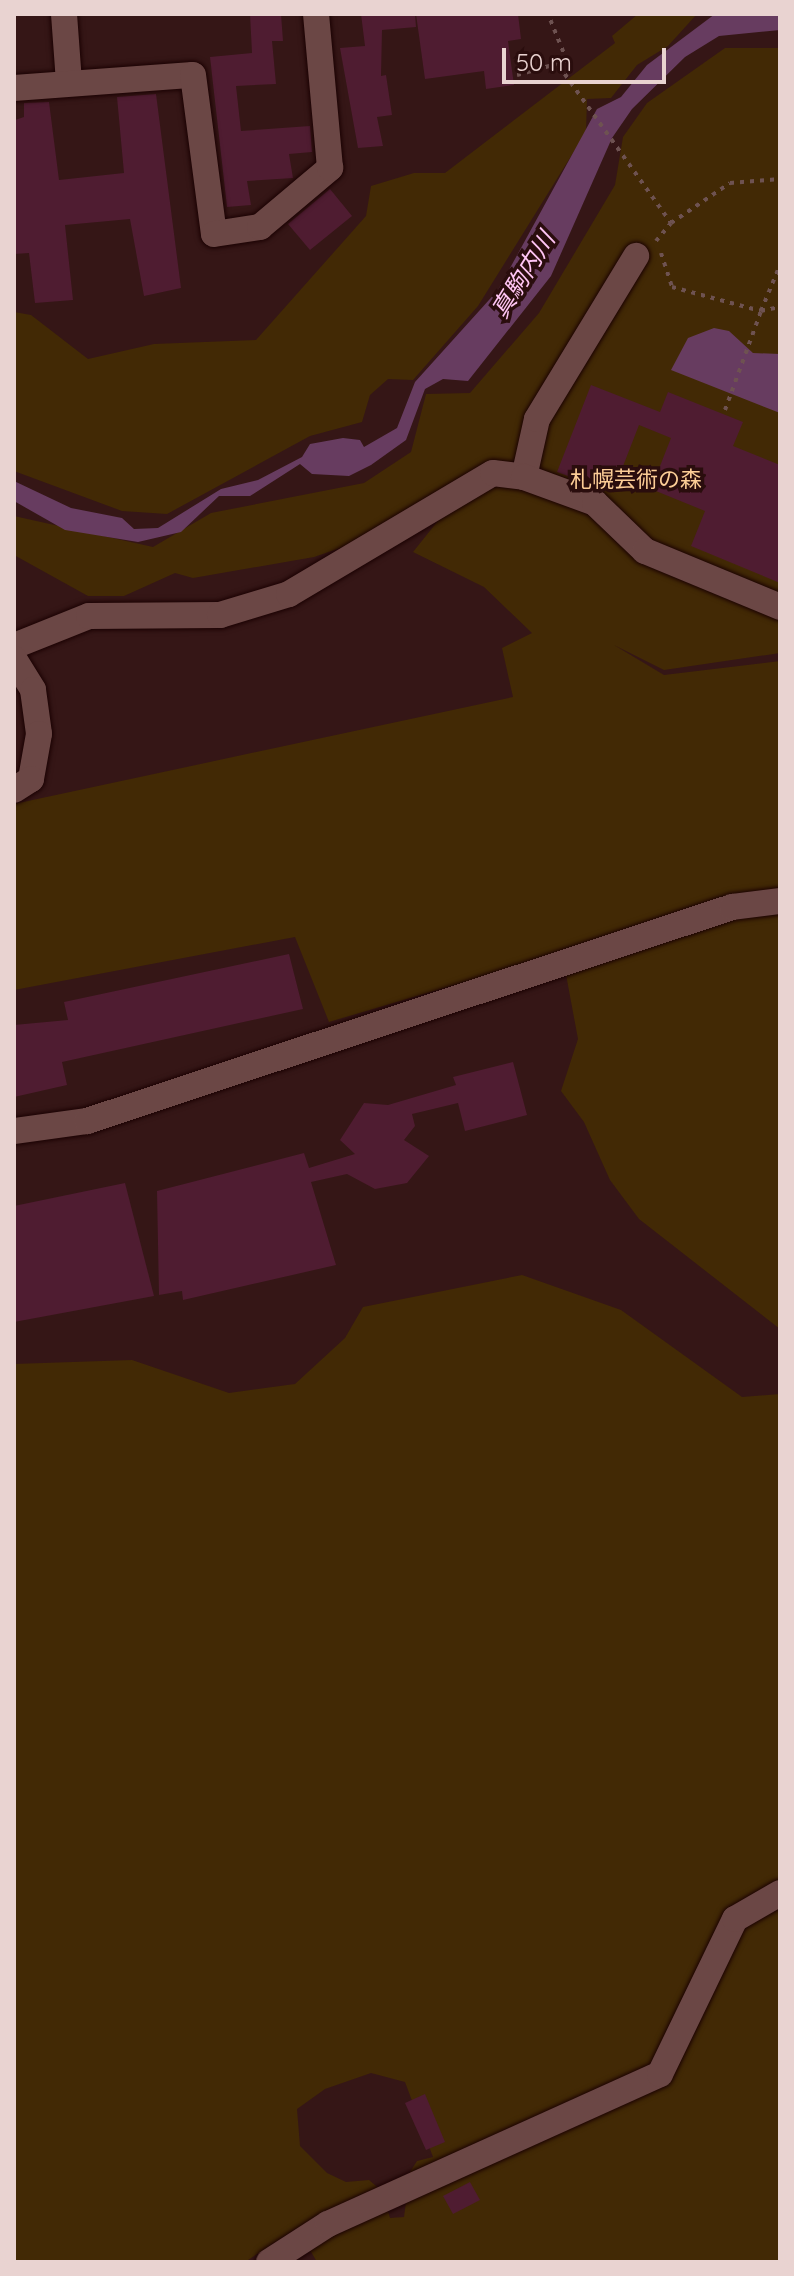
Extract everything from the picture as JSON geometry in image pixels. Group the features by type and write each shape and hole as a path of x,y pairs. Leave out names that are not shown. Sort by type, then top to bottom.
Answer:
{"street":[{"path":"64,14 69,82"},
{"path":"14,88 193,75 214,234 260,227 330,168 316,14"},
{"path":"524,477 537,419 636,256"},
{"path":"14,646 89,616 220,615 289,594 493,473 524,477 595,503 645,551 780,607"},
{"path":"14,659 33,690 39,734 31,779 14,790"},
{"path":"14,1131 87,1121 732,907 780,901"},
{"path":"269,2262 328,2224 660,2074 735,1919 780,1893"}],"path":[{"path":"517,75 559,66 567,61 548,14"},
{"path":"559,66 585,111 671,223"},
{"path":"780,179 730,183 671,223 655,238 672,287 761,311 780,307"},
{"path":"725,410 748,341 780,265"}],"green space":[{"path":"638,14 697,14 668,46 637,65 611,98 587,99 586,132 478,306 413,380 388,379 370,395 362,422 310,436 167,514 122,511 14,471 14,312 31,315 88,359 154,344 256,340 366,216 371,186 414,173 445,173 615,43 612,36"},
{"name":"札幌芸術の森","path":"725,48 780,48 780,653 664,670 614,645 664,675 780,661 780,1329 639,1219 610,1180 584,1122 561,1091 578,1039 562,953 329,1022 295,937 14,990 14,804 513,697 502,648 532,633 484,587 413,552 445,512 314,557 193,578 175,573 124,596 88,596 14,555 14,516 153,547 211,513 364,483 411,452 426,394 470,393 539,313 615,185 623,137 647,103"},
{"path":"522,1275 621,1310 742,1397 780,1394 780,2262 317,2262 297,2228 245,2262 14,2262 14,1364 132,1360 229,1393 295,1384 345,1338 363,1307","holes":["371,2073 405,2082 433,2157 417,2161 410,2172 404,2217 390,2218 382,2191 369,2180 346,2182 327,2173 300,2146 297,2109 325,2089"]}],"water":[{"name":"真駒内川","path":"715,14 780,14 780,30 719,36 685,57 632,109 612,138 551,276 468,381 443,379 425,389 406,440 371,465 349,476 312,474 300,464 250,496 219,496 181,532 138,542 65,530 14,501 14,481 71,508 122,518 134,529 158,528 221,489 258,480 302,457 310,444 343,438 360,440 364,447 397,428 415,382 498,290 597,109 621,97 647,65"},
{"path":"714,328 729,331 753,353 780,354 780,413 671,370 688,338"}],"building":[{"path":"250,14 281,14 283,41 272,41 276,84 236,86 241,131 310,126 312,152 289,154 293,178 247,181 251,205 227,207 210,57 252,53"},
{"path":"361,14 415,14 416,27 382,30 381,76 386,75 392,115 377,117 383,146 358,148 340,48 365,46"},
{"path":"416,14 518,14 521,39 508,41 514,85 486,89 484,71 425,79"},
{"path":"156,94 181,288 144,296 130,219 65,225 73,300 35,303 29,253 14,254 15,120 24,117 24,103 49,102 59,180 124,173 117,97"},
{"path":"330,189 352,216 310,250 288,224"},
{"path":"591,385 660,412 668,392 743,422 733,446 780,465 780,583 691,546 705,511 651,489 671,438 639,425 618,479 601,472 595,486 557,472"},
{"path":"289,954 303,1009 62,1062 67,1085 14,1097 14,1025 68,1020 64,1002"},
{"path":"513,1062 527,1115 465,1131 458,1103 412,1114 415,1126 404,1140 429,1156 407,1183 375,1189 347,1174 311,1182 336,1265 183,1300 182,1291 159,1295 157,1191 304,1153 309,1168 355,1154 340,1140 364,1103 388,1105 456,1085 453,1077"},
{"path":"125,1183 154,1296 14,1322 14,1206"},
{"path":"425,2094 445,2142 426,2150 405,2103"},
{"path":"470,2182 480,2200 453,2214 443,2196"}]}
